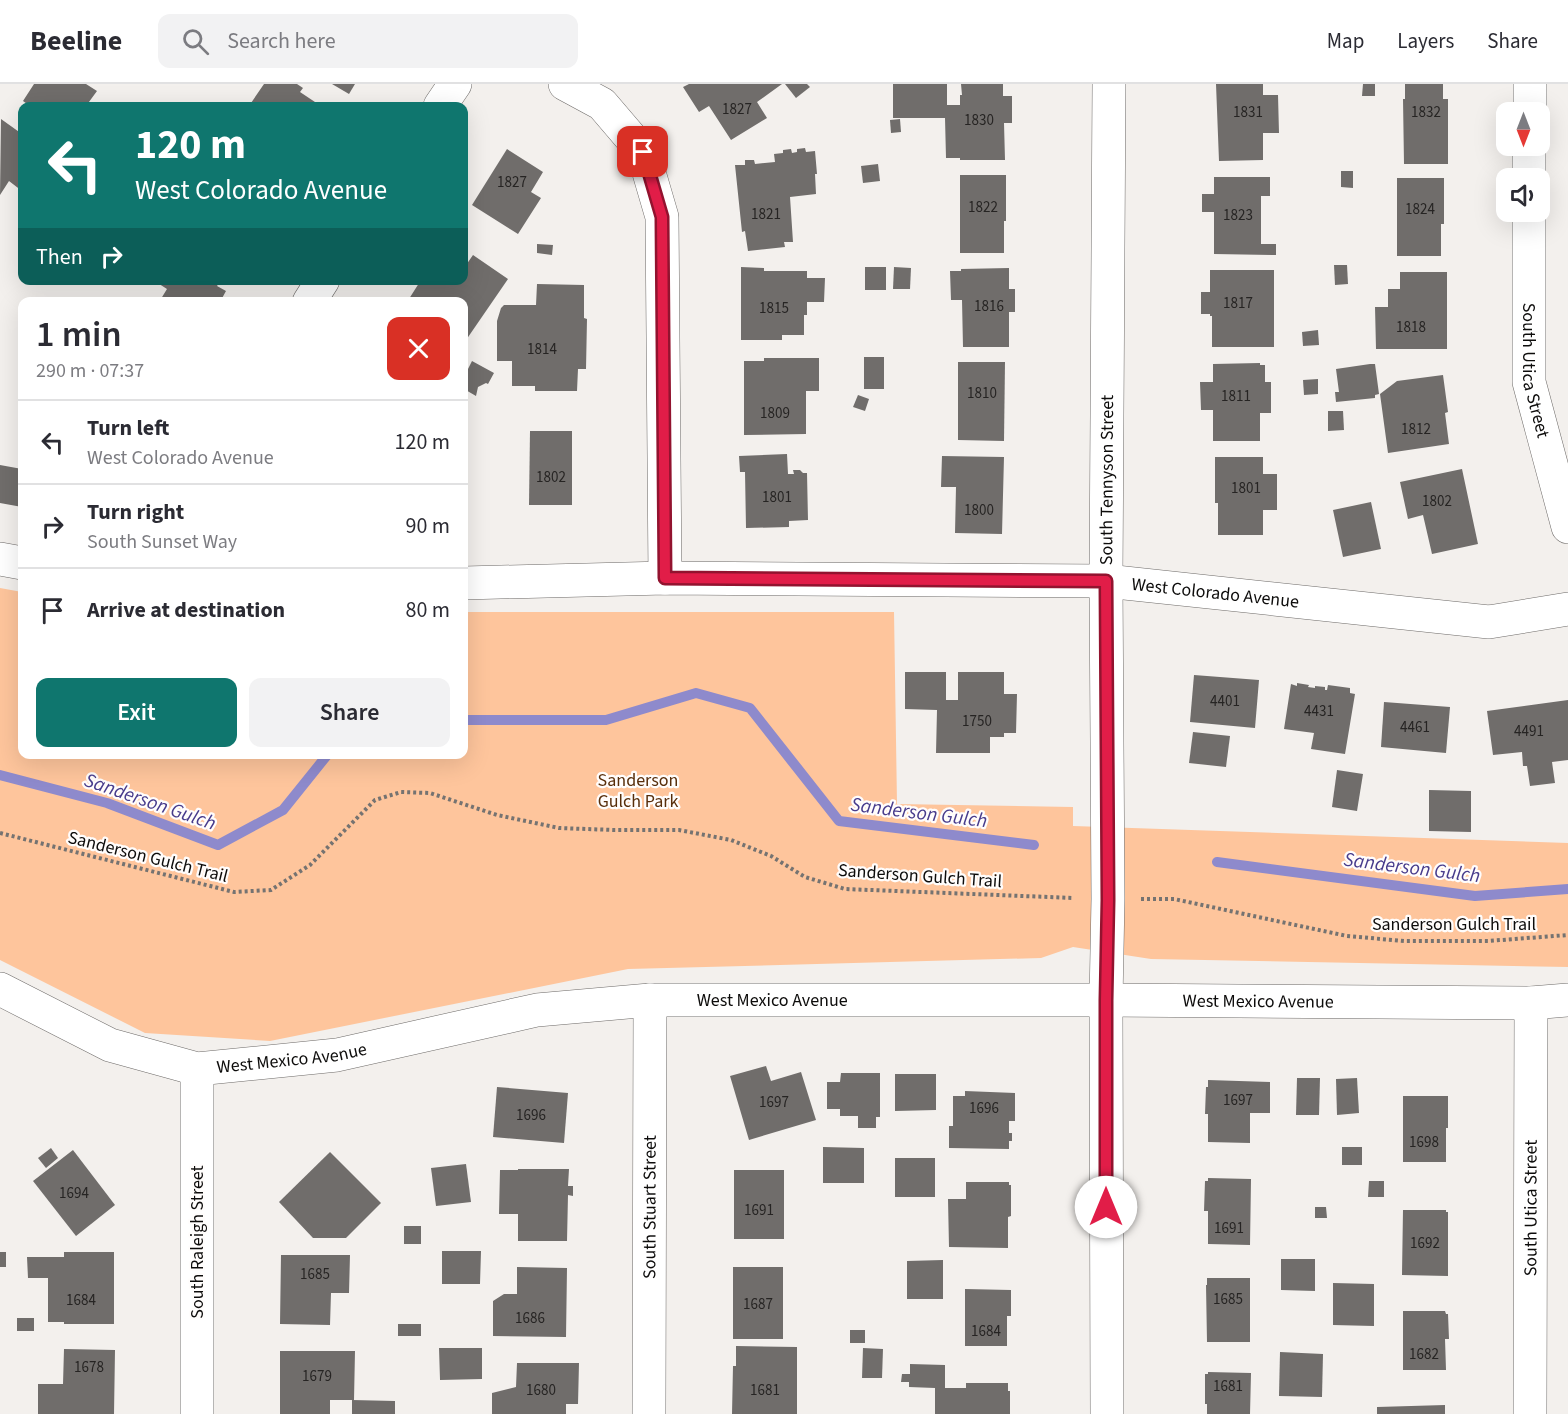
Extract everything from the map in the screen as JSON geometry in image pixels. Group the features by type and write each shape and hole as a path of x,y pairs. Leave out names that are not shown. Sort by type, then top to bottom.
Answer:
{"street":[{"path":"443,102 455,84"},
{"path":"565,84 602,104 643,152 662,217 665,578"},
{"name":"South Tennyson Street","path":"1107,1414 1106,581 1109,84"},
{"path":"1530,84 1530,102"},
{"name":"South Utica Street","path":"1529,222 1528,382 1568,527"},
{"path":"0,559 18,562"},
{"name":"West Colorado Avenue","path":"468,583 665,578 1106,581 1489,622 1568,609"},
{"name":"West Mexico Avenue","path":"0,989 110,1045 197,1069 337,1055 537,1010 650,1000 1531,1003 1568,1000"},
{"name":"South Stuart Street","path":"649,1414 650,1000"},
{"name":"South Utica Street","path":"1530,1414 1531,1003"},
{"name":"South Raleigh Street","path":"197,1069 197,1414"}],"path":[{"name":"Sanderson Gulch Trail","path":"0,833 234,892 271,890 310,865 375,800 401,792 430,793 497,815 560,828 679,830 731,840 771,856 805,877 845,889 1108,900 1174,900 1347,936 1404,941 1488,941 1568,935"}],"green space":[{"name":"Sanderson Gulch Park","path":"0,588 18,591 18,759 468,759 468,612 894,612 897,804 1073,807 1073,826 1568,843 1568,967 1151,959 1073,947 1041,958 628,969 270,1041 145,1033 0,960"}],"building":[{"path":"34,84 86,84 97,91 89,102 23,101"},
{"path":"264,84 297,84 303,88 300,92 315,102 252,102"},
{"path":"332,84 355,84 349,94"},
{"path":"689,84 782,84 757,102 767,118 731,140 709,106 699,112 683,87"},
{"path":"785,84 807,84 810,87 796,98"},
{"path":"893,84 947,84 947,105 960,105 961,84 1003,84 1003,96 1012,96 1012,123 1004,123 1005,160 946,158 945,118 893,118"},
{"path":"1216,84 1263,84 1263,95 1278,95 1279,133 1263,133 1263,160 1219,161"},
{"path":"1363,84 1375,84 1375,96 1362,96"},
{"path":"1405,84 1443,84 1443,99 1448,99 1448,164 1404,164 1403,99 1405,99"},
{"path":"1,119 18,131 18,188 9,181 0,195"},
{"path":"900,119 901,132 891,133 890,120"},
{"path":"805,148 806,152 815,151 816,194 790,197 793,242 784,242 785,247 748,251 745,231 742,232 735,165 745,165 745,160 754,160 755,164 775,162 774,154 791,149 792,153 797,152 797,149"},
{"path":"507,149 543,172 531,192 541,198 518,234 472,205"},
{"path":"878,164 880,181 863,183 861,166"},
{"path":"1341,171 1353,171 1353,188 1341,187"},
{"path":"960,175 1006,175 1004,253 960,253"},
{"path":"1214,177 1270,177 1270,196 1261,196 1261,244 1276,244 1276,255 1214,254 1214,212 1202,212 1202,194 1214,194"},
{"path":"1397,178 1444,178 1441,256 1397,256"},
{"path":"537,244 553,245 552,255 537,253"},
{"path":"473,255 508,279 468,337 468,297 410,297 418,285 468,285 468,262"},
{"path":"1334,265 1347,265 1348,284 1335,285"},
{"path":"741,267 764,268 764,271 807,271 807,278 825,278 824,302 807,302 807,315 804,315 804,335 782,335 782,340 741,340"},
{"path":"865,267 886,267 886,290 865,290"},
{"path":"894,267 911,268 910,289 893,289"},
{"path":"1009,268 1009,289 1015,289 1015,312 1009,312 1009,347 963,347 962,300 951,300 950,271"},
{"path":"1210,270 1274,270 1274,347 1212,347 1212,316 1201,314 1201,292 1210,292"},
{"path":"1400,272 1447,272 1447,349 1376,349 1375,307 1388,307 1388,289 1400,289"},
{"path":"537,284 584,285 584,318 587,319 586,369 578,369 577,391 535,391 535,386 512,386 512,361 497,361 497,321 501,308 504,305 536,305"},
{"path":"161,285 218,285 226,291 223,297 162,297 167,289"},
{"path":"1318,330 1319,345 1303,346 1302,332"},
{"path":"864,357 884,357 884,389 864,389"},
{"path":"764,358 819,358 819,391 806,391 806,434 744,435 744,361 764,361"},
{"path":"472,361 494,373 488,384 478,387 476,396 468,391 468,369"},
{"path":"958,362 1005,362 1004,441 958,440"},
{"path":"1260,363 1260,365 1265,365 1265,382 1271,382 1271,413 1260,413 1260,441 1213,441 1213,410 1201,410 1200,382 1213,382 1213,364"},
{"path":"1375,364 1379,394 1375,395 1375,398 1336,402 1335,392 1339,392 1336,369"},
{"path":"1443,375 1449,444 1388,453 1380,394 1397,381"},
{"path":"1318,379 1318,394 1304,395 1303,380"},
{"path":"858,395 869,399 865,411 853,407"},
{"path":"1328,411 1343,411 1344,430 1328,431"},
{"path":"530,431 572,431 572,505 529,505"},
{"path":"787,454 788,474 794,474 793,470 807,473 808,520 789,521 789,527 746,528 745,472 740,472 739,456"},
{"path":"942,456 1004,457 1002,534 955,533 956,487 941,487"},
{"path":"1215,457 1263,457 1263,474 1277,474 1277,510 1263,510 1263,535 1218,535"},
{"path":"0,465 18,468 18,506 0,503"},
{"path":"1462,469 1478,544 1432,554 1423,515 1408,519 1400,482"},
{"path":"1371,502 1381,549 1343,557 1333,510"},
{"path":"905,672 946,672 946,700 958,700 958,672 1004,672 1004,694 1017,694 1016,733 1004,733 1004,737 990,737 990,753 936,753 937,710 905,709"},
{"path":"1194,675 1259,680 1255,728 1190,722"},
{"path":"1297,683 1315,688 1315,686 1325,687 1325,690 1328,685 1350,688 1350,693 1355,694 1345,754 1311,749 1314,733 1284,729 1291,684 1297,686"},
{"path":"1568,700 1568,760 1552,762 1555,783 1530,786 1527,766 1523,766 1522,752 1493,755 1487,711"},
{"path":"1384,702 1450,707 1446,753 1381,747"},
{"path":"1193,732 1230,736 1226,767 1189,763"},
{"path":"1337,770 1363,774 1357,811 1332,807"},
{"path":"1429,790 1471,791 1471,832 1429,831"},
{"path":"766,1066 771,1081 801,1072 816,1120 749,1140 730,1076"},
{"path":"841,1073 880,1073 880,1117 876,1117 876,1128 858,1128 858,1116 840,1116 840,1109 827,1109 827,1082 840,1082"},
{"path":"895,1074 936,1074 936,1110 895,1111"},
{"path":"1297,1078 1320,1078 1319,1115 1296,1115"},
{"path":"1357,1078 1359,1113 1337,1115 1336,1079"},
{"path":"1208,1080 1270,1082 1270,1113 1250,1113 1250,1143 1208,1142 1208,1114 1205,1114"},
{"path":"497,1087 568,1093 564,1143 493,1137"},
{"path":"965,1091 1015,1093 1015,1121 1009,1121 1012,1141 1009,1141 1009,1149 949,1148 949,1126 953,1126 953,1096 965,1096"},
{"path":"1403,1096 1448,1096 1446,1162 1403,1162"},
{"path":"823,1147 864,1148 864,1183 823,1183"},
{"path":"1342,1147 1362,1147 1362,1165 1342,1165"},
{"path":"51,1148 58,1158 46,1168 38,1158"},
{"path":"73,1150 115,1205 76,1236 33,1181"},
{"path":"330,1152 381,1203 346,1238 313,1238 279,1202"},
{"path":"895,1158 935,1158 935,1197 895,1197"},
{"path":"466,1164 471,1202 436,1206 431,1168"},
{"path":"569,1169 568,1186 573,1186 573,1196 568,1195 567,1241 518,1241 518,1214 499,1214 500,1170"},
{"path":"734,1170 784,1170 784,1239 734,1239"},
{"path":"1208,1178 1251,1179 1250,1245 1208,1244 1208,1211 1204,1211 1205,1181 1208,1181"},
{"path":"1369,1181 1384,1181 1384,1197 1368,1197"},
{"path":"966,1182 1009,1182 1011,1185 1008,1248 949,1247 948,1199 966,1199"},
{"path":"1315,1207 1326,1207 1327,1218 1315,1218"},
{"path":"1403,1210 1446,1210 1448,1212 1448,1276 1402,1275"},
{"path":"404,1226 421,1226 421,1244 404,1244"},
{"path":"442,1251 481,1251 480,1284 442,1284"},
{"path":"0,1252 6,1252 6,1267 0,1267"},
{"path":"64,1252 114,1252 114,1324 48,1322 48,1278 28,1278 27,1257 64,1257"},
{"path":"281,1255 350,1255 349,1293 331,1293 330,1325 280,1324"},
{"path":"1281,1259 1315,1259 1315,1291 1281,1290"},
{"path":"943,1260 943,1299 907,1299 907,1261"},
{"path":"517,1267 567,1268 566,1337 493,1336 493,1301 504,1294 517,1294"},
{"path":"733,1267 783,1267 783,1339 733,1339"},
{"path":"1207,1278 1250,1278 1250,1342 1207,1342"},
{"path":"1333,1283 1374,1284 1374,1326 1333,1325"},
{"path":"965,1289 1011,1290 1011,1316 1007,1316 1007,1346 965,1346"},
{"path":"1403,1311 1445,1311 1448,1314 1449,1339 1445,1339 1446,1370 1403,1370"},
{"path":"17,1318 34,1318 34,1331 17,1331"},
{"path":"398,1324 421,1324 421,1336 398,1336"},
{"path":"850,1330 865,1330 865,1343 850,1343"},
{"path":"736,1346 797,1347 797,1414 732,1414 733,1366 736,1366"},
{"path":"439,1348 482,1348 482,1379 440,1380"},
{"path":"863,1348 883,1349 882,1378 862,1378"},
{"path":"64,1349 115,1350 114,1414 38,1414 38,1384 63,1384"},
{"path":"280,1351 355,1351 354,1400 330,1400 330,1414 280,1414"},
{"path":"1280,1352 1323,1354 1322,1397 1279,1396"},
{"path":"517,1363 579,1363 578,1404 566,1404 566,1414 492,1414 492,1393 516,1387"},
{"path":"910,1364 945,1365 945,1388 966,1388 966,1383 1008,1383 1010,1414 935,1414 935,1388 909,1387 909,1382 901,1382 902,1374 910,1374"},
{"path":"1208,1372 1251,1373 1250,1414 1207,1414 1205,1374"},
{"path":"352,1400 395,1401 395,1414 352,1414"},
{"path":"1445,1405 1445,1414 1377,1414 1377,1407"}],"waterway":[{"name":"Sanderson Gulch","path":"468,720 606,720 696,693 750,708 839,821 1034,845"},
{"name":"Sanderson Gulch","path":"0,775 107,803 218,845 283,810 324,759"},
{"name":"Sanderson Gulch","path":"1217,862 1475,896 1568,889"}],"route":[{"path":"643,152 662,217 665,578 1106,581 1108,900 1106,1207"}]}
